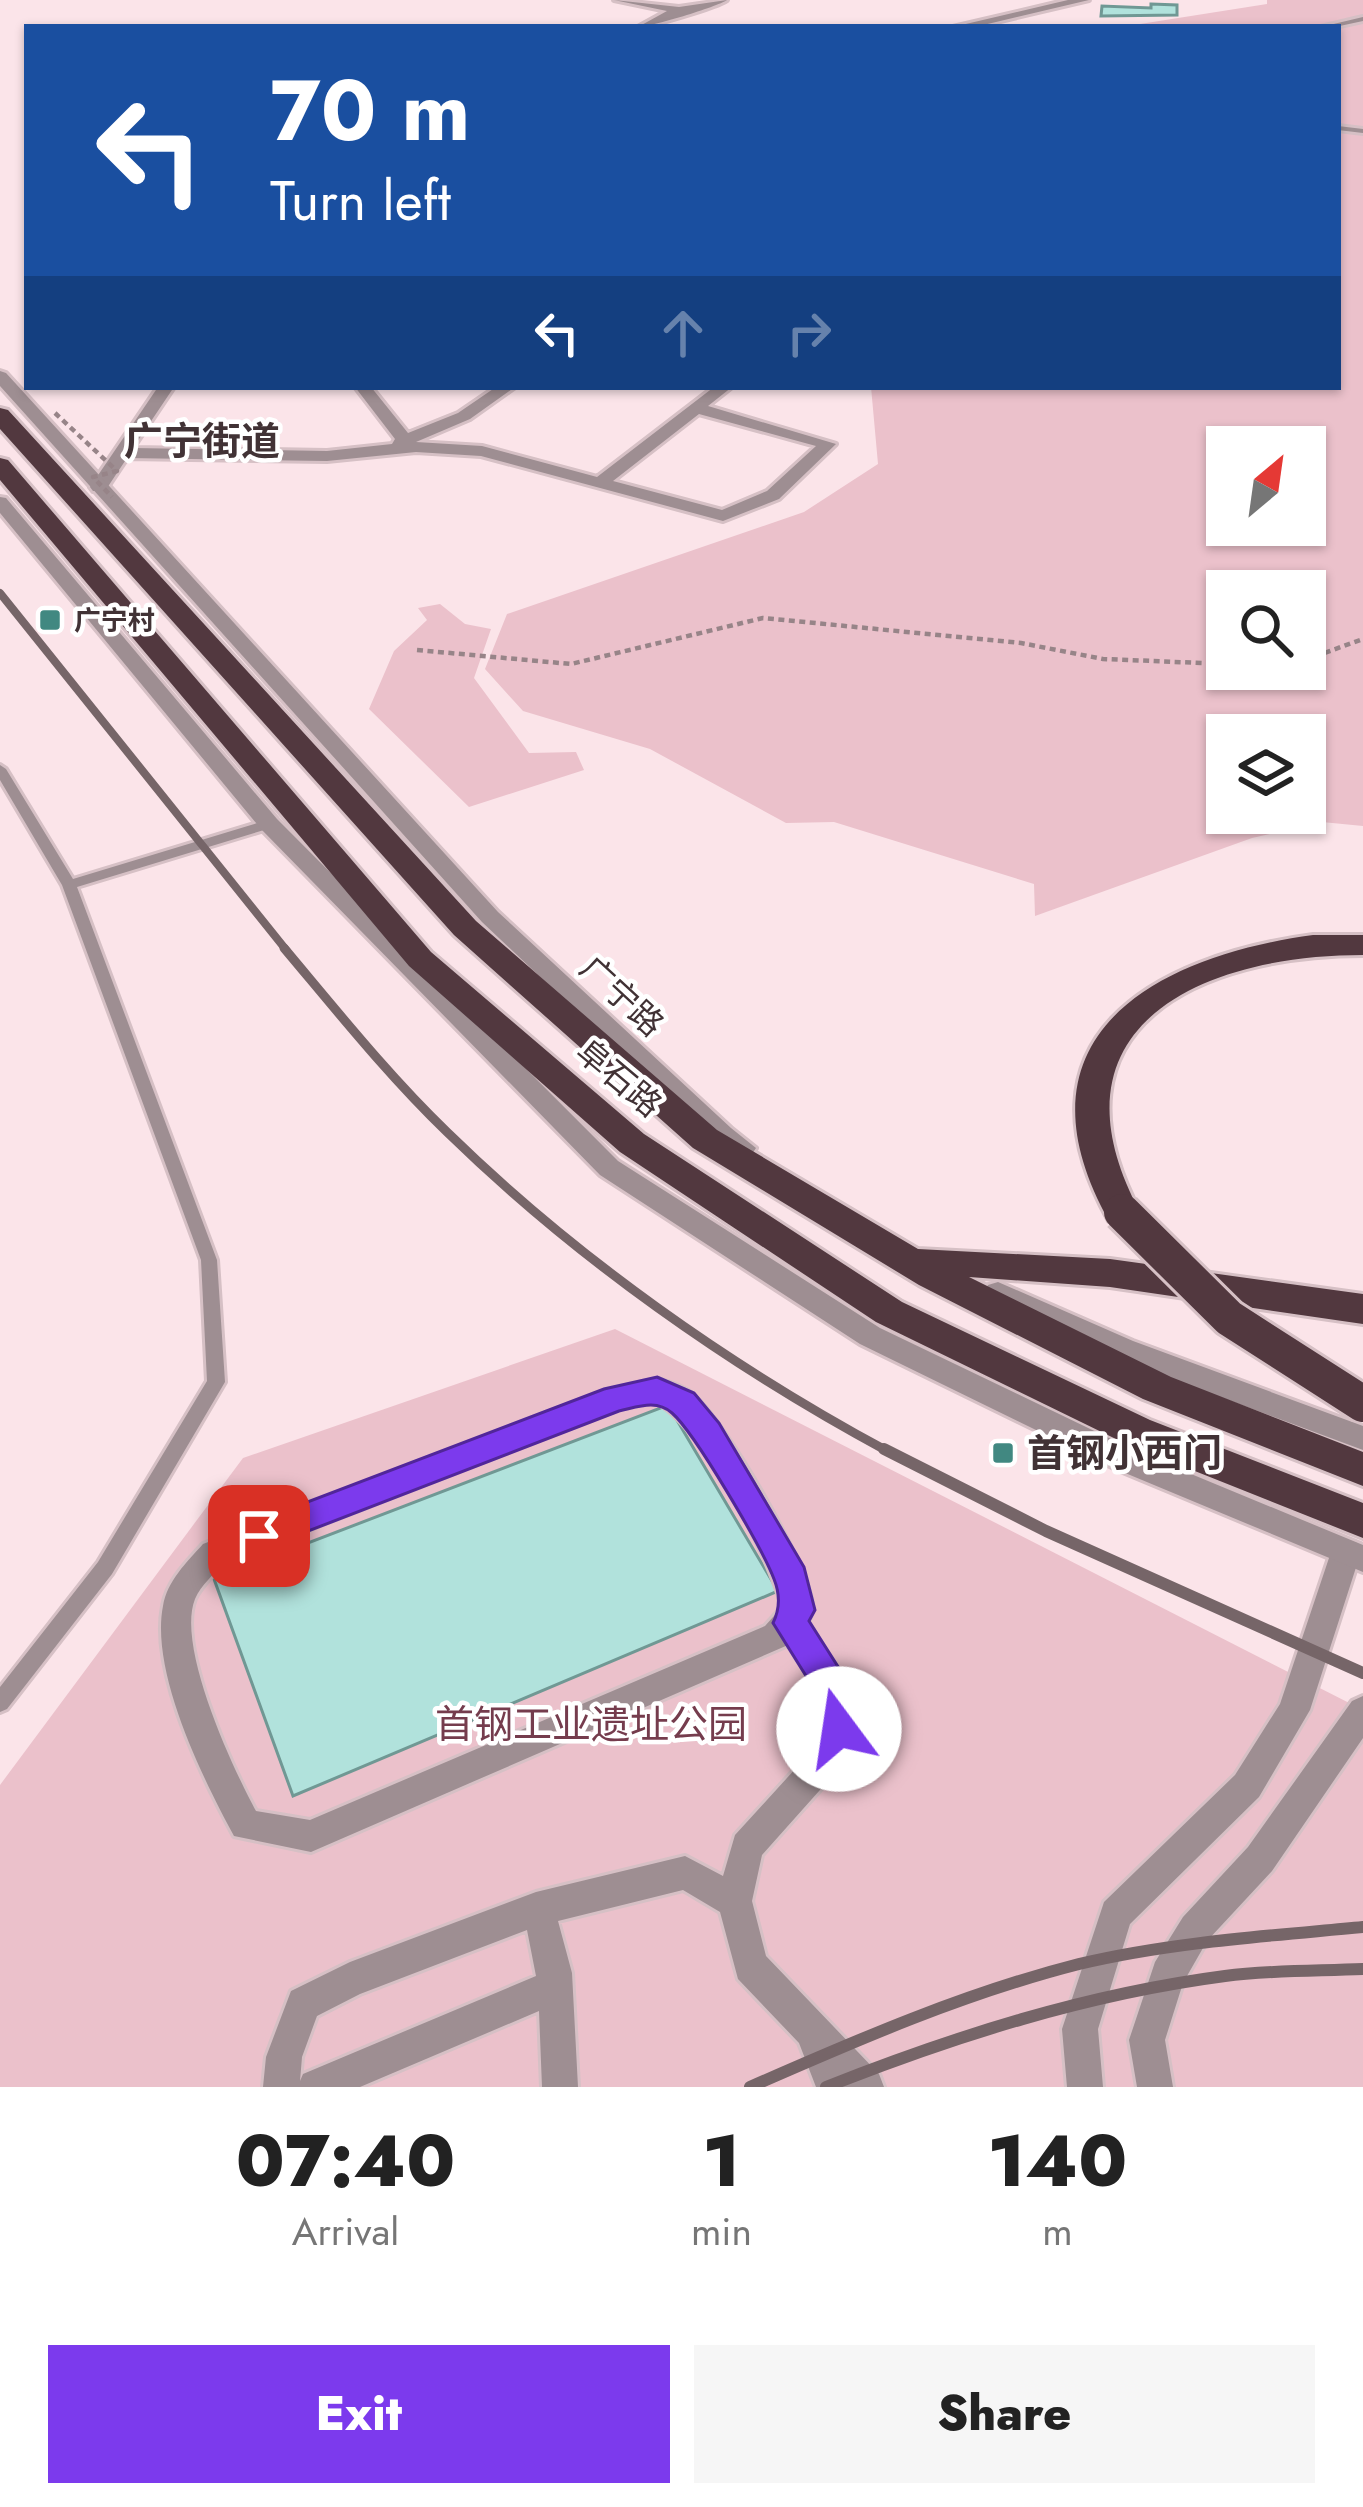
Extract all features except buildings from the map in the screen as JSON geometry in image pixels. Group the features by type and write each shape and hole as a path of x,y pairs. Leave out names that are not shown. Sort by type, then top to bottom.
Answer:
{"highway":[{"name":"阜石路","path":"0,415 464,928 705,1139 953,1286 1157,1388 1363,1469"},
{"name":"阜石路","path":"0,466 420,959 632,1143 889,1312 1357,1544"},
{"path":"1363,944 1276,946 1212,962 1173,981 1119,1030 1095,1081 1093,1114 1097,1161 1121,1212 1229,1318 1363,1404"},
{"path":"927,1260 1110,1273 1363,1309"}],"street":[{"path":"620,0 680,10 710,7 721,0"},
{"path":"973,24 1083,0"},
{"path":"650,24 680,10"},
{"name":"广宁路","path":"0,376 490,917 722,1134 927,1260 1123,1349 1363,1438"},
{"path":"106,492 122,453 164,390"},
{"path":"366,390 405,440"},
{"path":"380,450 464,416 503,390"},
{"path":"602,482 720,390"},
{"path":"122,453 327,456 380,450 482,451 723,515 773,495 828,444 696,408"},
{"path":"0,502 269,824 609,1168 870,1336 1128,1461 1357,1544 1294,1709 1246,1786 1116,1915 1080,2029 1084,2087"},
{"path":"657,1390 682,1402 707,1432 791,1578 797,1610 791,1623 755,1645 311,1835 246,1825 227,1793 200,1722 179,1642 177,1607 189,1582 214,1553 616,1398 657,1390"},
{"path":"791,1623 845,1706 832,1752 747,1847 735,1901 751,1966 866,2087"},
{"path":"1155,2087 1147,2040 1168,1975 1195,1929 1260,1859 1363,1711"},
{"path":"281,2087 284,2057 304,2004 350,1980 536,1909 685,1873 735,1901"},
{"path":"536,1909 545,1928 554,1988 560,2087"},
{"path":"316,2087 554,1988"},
{"path":"811,2033 835,2087"}],"lane":[{"path":"0,769 69,885 209,1261 216,1382 105,1568 0,1703"},
{"path":"69,885 269,824"}],"path":[{"path":"55,413 117,471 93,478 106,492"},
{"path":"417,650 571,664 764,618 1021,643 1103,659 1206,663"},
{"path":"1326,652 1363,639"}],"green space":[{"path":"1267,0 1363,0 1363,826 1326,822 1326,714 1206,714 1206,834 1270,834 1035,916 1034,884 834,822 786,823 650,749 523,711 485,669 507,614 804,512 878,464 871,390 1341,390 1341,24 1140,24 1267,4"},
{"path":"440,604 465,624 491,629 474,678 529,753 576,752 584,770 469,807 369,709 394,651 427,620 418,608"},
{"name":"首钢工业遗址公园","path":"615,1329 1363,1710 1363,2087 0,2087 0,1785 243,1458"}],"railway":[{"path":"0,593 287,951"},
{"path":"284,948 425,1110 548,1223 714,1347 889,1452"},
{"path":"884,1449 1046,1531 1363,1673"},
{"path":"750,2087 953,2003 1079,1964 1185,1945 1363,1927"},
{"path":"826,2087 973,2034 1123,1994 1242,1974 1363,1969"}],"place":[{"name":"广宁村","path":"50,620"},
{"name":"首钢小西门","path":"1003,1453"}],"district":[{"name":"广宁街道","path":"202,441"}],"route":[{"path":"259,1536 616,1398 657,1390 682,1402 707,1432 791,1578 797,1610 791,1623 845,1706 839,1729"}]}
